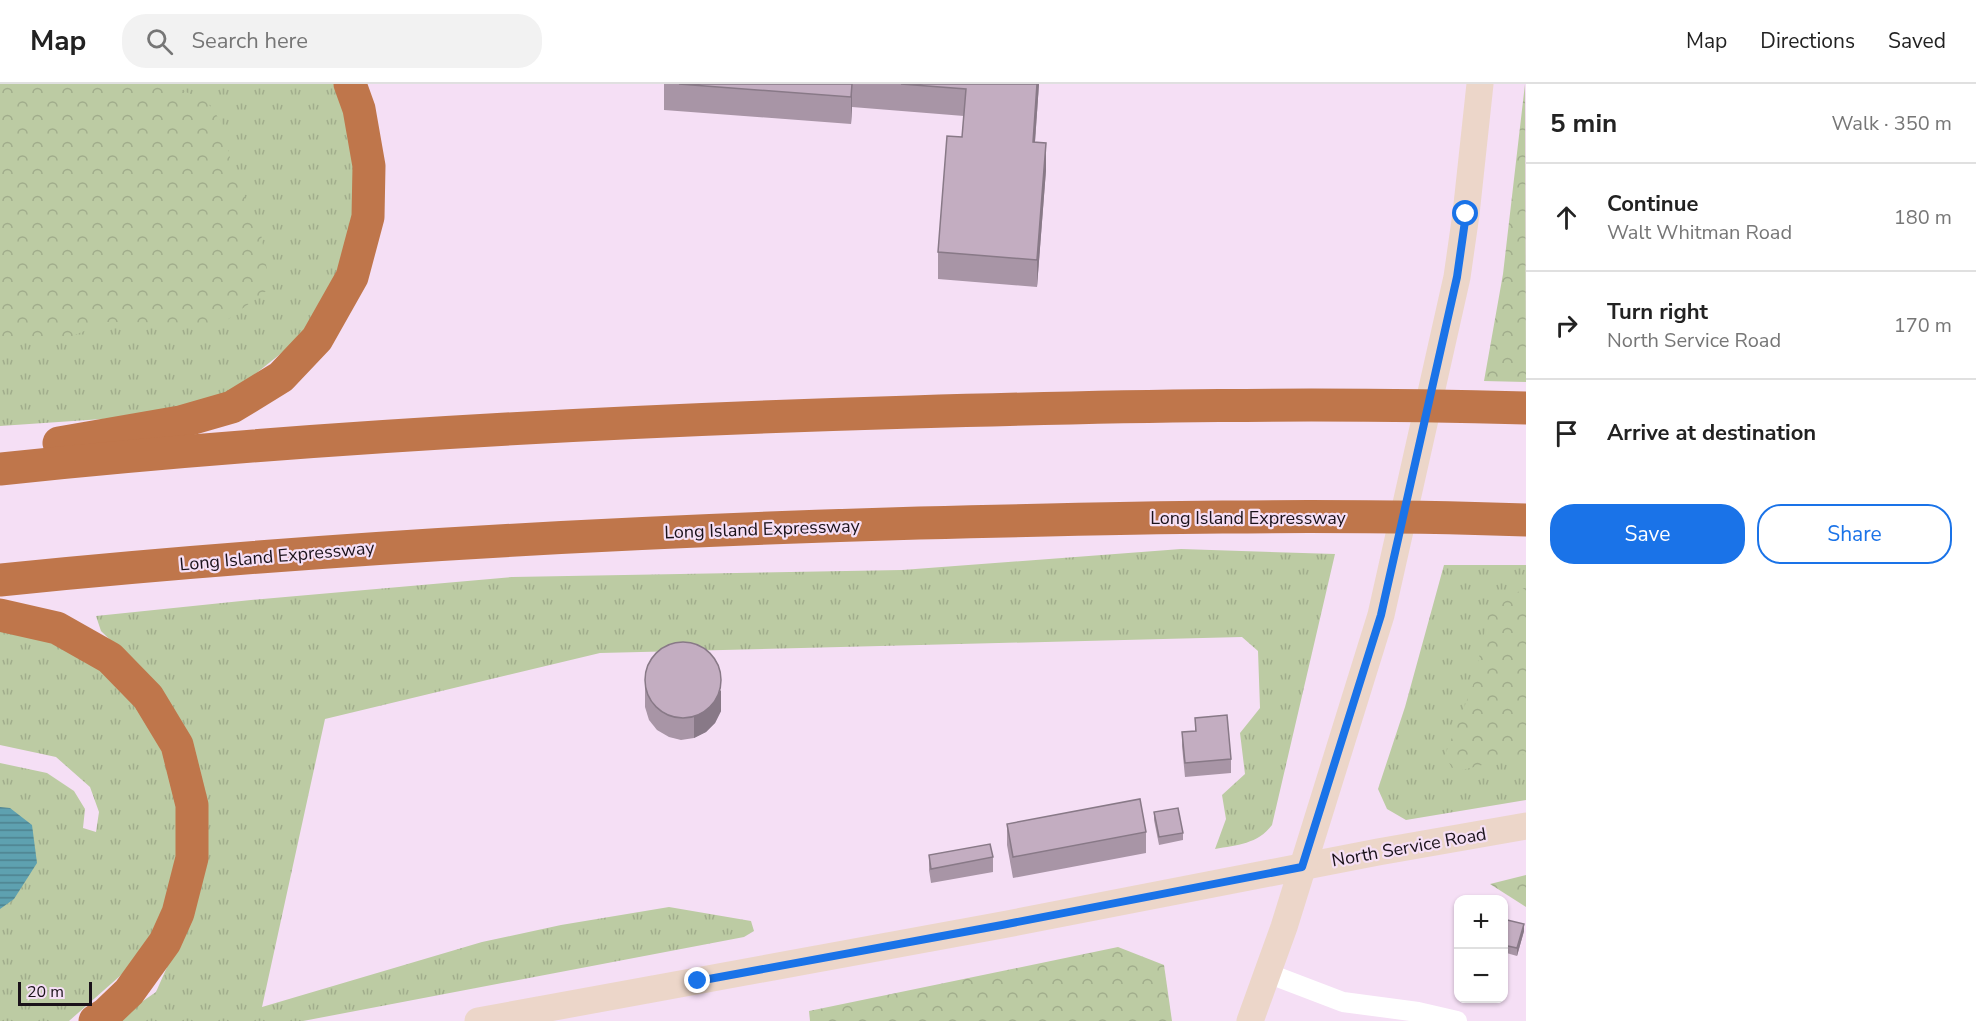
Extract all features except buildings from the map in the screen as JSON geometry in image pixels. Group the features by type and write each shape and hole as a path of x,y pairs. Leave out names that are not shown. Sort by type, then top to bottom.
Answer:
{"highway":[{"path":"0,453 180,422 232,408 280,377 317,339 352,277 368,217 369,166 359,109 350,84"},
{"path":"0,469 424,433 767,416 1130,406 1526,408"},
{"name":"Long Island Expressway","path":"0,580 431,544 760,528 1132,517 1526,520"},
{"path":"0,615 57,628 110,658 148,697 177,745 192,805 192,858 178,912 165,942 129,992 106,1014 95,1021"}],"main road":[{"path":"1250,1021 1284,927 1381,615 1440,356 1461,245 1480,84"},
{"name":"North Service Road","path":"478,1021 1526,826"}],"street":[{"path":"1267,972 1343,1002 1418,1012 1457,1021"}],"green space":[{"path":"0,84 338,84 359,149 353,236 309,331 229,395 161,415 0,426"},
{"path":"0,84 163,84 205,99 222,123 234,175 260,228 270,288 223,323 106,322 60,341 0,338"},
{"path":"1525,84 1526,382 1484,381 1503,274"},
{"path":"1181,549 1335,554 1272,825 1254,840 1215,849 1226,819 1222,795 1245,774 1240,733 1260,708 1258,651 1242,637 600,653 325,719 262,1007 482,942 561,925 669,907 751,921 754,931 744,937 303,1021 114,1021 156,992 197,899 208,825 143,672 101,631 96,616 512,577 902,570"},
{"path":"1444,565 1526,565 1526,800 1406,820 1387,809 1378,789 1405,707"},
{"path":"1526,588 1526,754 1454,772 1445,755 1473,685 1489,612"},
{"path":"0,628 28,630 97,662 143,711 179,787 180,868 146,953 69,1021 0,1021 0,763 47,773 74,791 85,809 83,828 96,832 99,812 90,787 56,757 0,745"},
{"path":"1526,875 1526,907 1508,895 1490,884"},
{"path":"1118,947 1164,965 1172,1021 810,1021 809,1011"}],"water":[{"path":"0,807 10,808 32,825 37,863 14,899 0,909"}],"route":[{"path":"698,981 1302,867 1381,615 1457,277 1466,214"}]}
